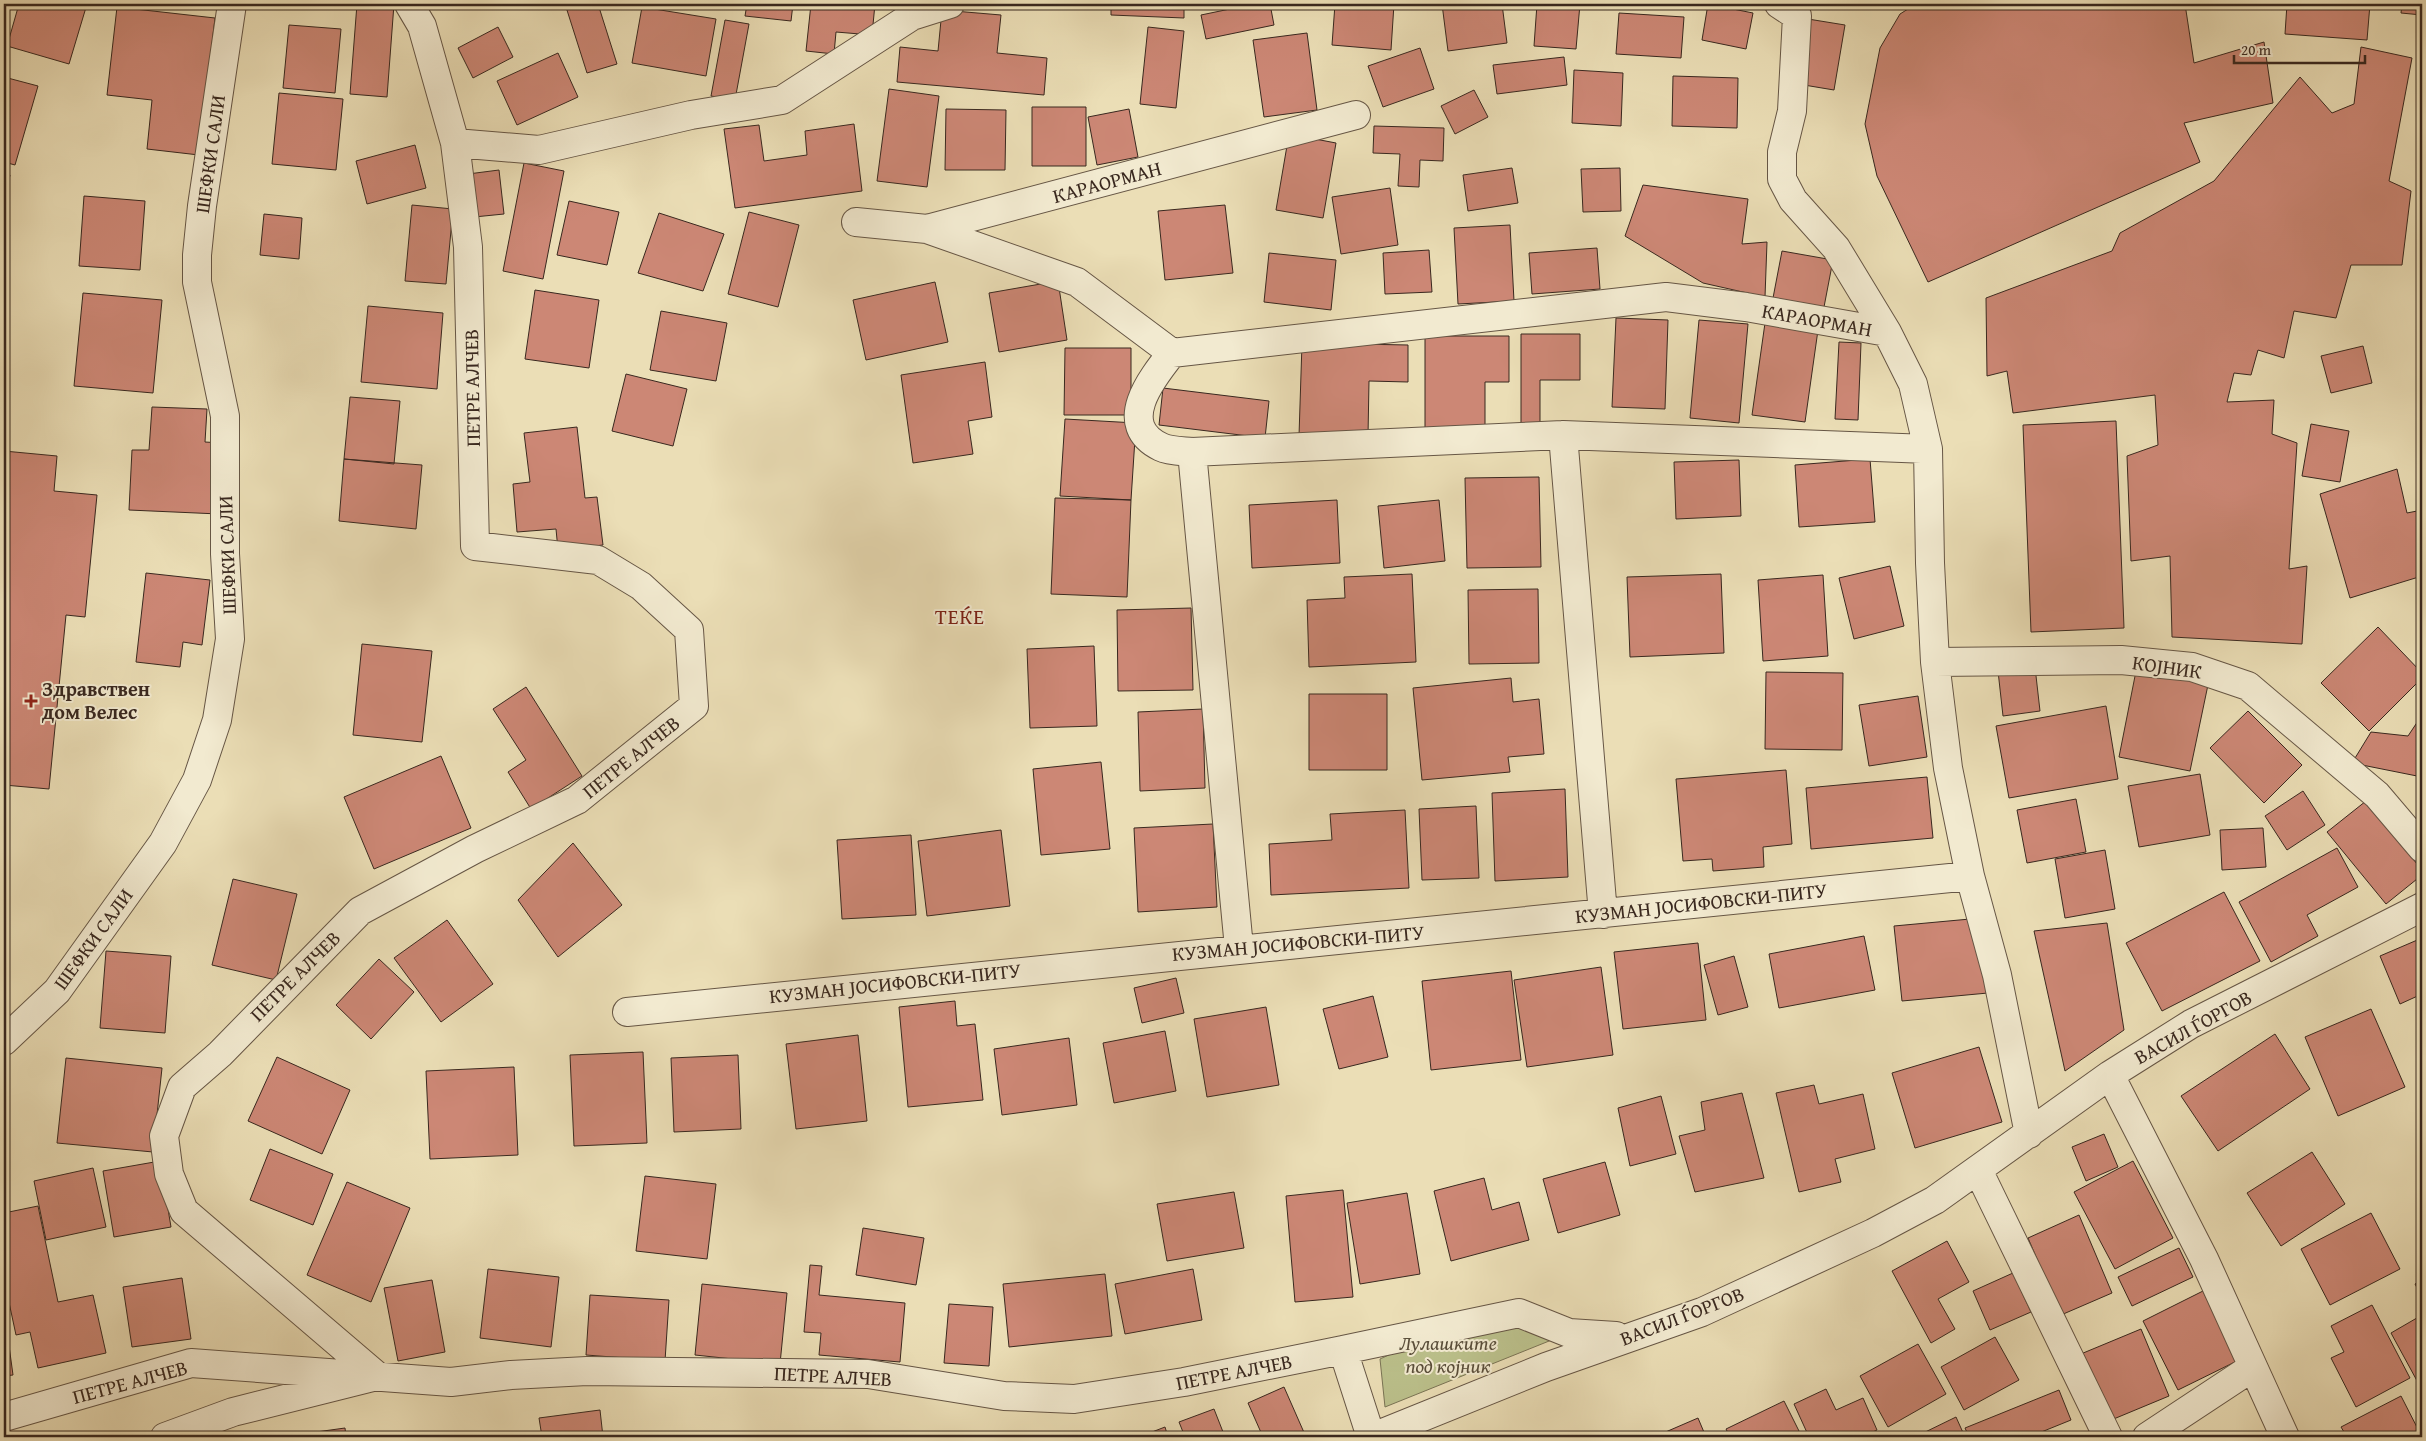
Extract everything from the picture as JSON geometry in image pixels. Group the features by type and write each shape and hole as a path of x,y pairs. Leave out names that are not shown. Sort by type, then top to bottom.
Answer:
{"street":[{"name":"ШЕФКИ САЛИ","path":"4,1041 57,991 164,843 197,780 217,720 230,639 225,554 225,416 198,282 197,256 202,206 232,4"},
{"name":"ПЕТРЕ АЛЧЕВ","path":"377,1376 184,1212 169,1174 164,1136 182,1087 220,1054 360,911 475,849 577,800 694,706 688,630 641,586 598,560 475,546 468,247 455,143 422,26 409,4"},
{"path":"455,143 539,150 691,115 782,100 912,16 950,4"},
{"path":"1788,10 1792,111 1782,152 1782,179 1793,200 1836,248 1887,332 1913,384 1928,449 1930,563 1935,662 1948,768 1970,876 1997,975 2029,1134"},
{"name":"КАРАОРМАН","path":"856,222 927,229 1356,115"},
{"path":"927,229 1077,282 1172,353 1154,375 1143,396 1138,414 1141,429 1149,439 1162,448 1192,452 1563,435 1928,449"},
{"name":"КАРАОРМАН","path":"1172,353 1666,297 1746,307 1887,332"},
{"path":"1563,435 1603,914"},
{"path":"1192,452 1239,948"},
{"name":"КОЈНИК","path":"1935,662 2121,660 2192,667 2248,686 2377,795 2422,848"},
{"name":"КУЗМАН ЈОСИФОВСКИ-ПИТУ","path":"627,1012 1239,948 1603,914 1970,876"},
{"name":"ВАСИЛ ЃОРГОВ","path":"1372,1437 1546,1367 1702,1312 1873,1233 1935,1200 2110,1075 2191,1024 2422,907"},
{"path":"2110,1075 2204,1259 2285,1437"},
{"path":"1978,1170 2108,1437"},
{"name":"ПЕТРЕ АЛЧЕВ","path":"4,1417 191,1363 451,1382 511,1375 587,1371 868,1374 1004,1396 1074,1400 1184,1382 1441,1331 1519,1312 1569,1333 1630,1337"},
{"path":"1343,1350 1372,1437"},
{"path":"2147,1437 2253,1367"},
{"name":"ПЕТРЕ АЛЧЕВ","path":"166,1437 233,1412 377,1376"}],"green space":[{"name":"Лулашките под којник","path":"1519,1313 1569,1333 1385,1407 1380,1359 1441,1331"}],"building":[{"path":"19,4 87,4 69,64 7,46"},
{"path":"357,4 394,4 387,97 350,94"},
{"path":"577,4 598,4 617,64 587,73 566,7"},
{"path":"747,4 793,4 791,21 745,16"},
{"path":"811,4 875,4 872,35 836,32 834,54 806,51"},
{"path":"1111,4 1184,4 1184,18 1111,15"},
{"path":"1254,4 1270,4 1274,25 1206,39 1201,15"},
{"path":"1335,4 1394,4 1391,50 1332,45"},
{"path":"1442,4 1502,4 1507,43 1448,51"},
{"path":"1537,4 1580,4 1576,49 1534,46"},
{"path":"1708,4 1753,13 1746,49 1702,40"},
{"path":"1916,4 2185,4 2194,63 2264,42 2273,103 2184,123 2200,162 1928,282 1877,176 1865,124 1880,48 1900,14"},
{"path":"2287,4 2370,4 2367,40 2285,34"},
{"path":"2402,4 2422,4 2422,15 2401,13"},
{"path":"117,7 215,18 199,155 147,149 152,100 107,95"},
{"path":"642,7 716,19 706,76 632,63"},
{"path":"942,10 1001,15 997,53 1047,58 1044,95 897,82 900,47 938,51"},
{"path":"1619,13 1684,17 1681,58 1616,54"},
{"path":"1808,19 1845,25 1834,90 1798,84"},
{"path":"725,20 749,24 735,100 711,96"},
{"path":"289,25 341,29 335,93 283,88"},
{"path":"498,27 513,57 473,78 458,48"},
{"path":"1148,27 1184,31 1176,108 1140,104"},
{"path":"1307,33 1317,110 1264,117 1253,40"},
{"path":"2361,47 2412,58 2389,181 2411,191 2402,265 2351,265 2336,318 2294,311 2284,358 2258,350 2251,375 2234,373 2227,402 2274,400 2272,434 2297,443 2289,569 2307,566 2302,644 2172,637 2170,556 2131,561 2127,456 2158,445 2155,395 2013,413 2007,371 1987,376 1986,298 2112,251 2120,233 2214,181 2300,77 2332,113 2354,104"},
{"path":"1420,48 1434,89 1383,107 1368,66"},
{"path":"558,53 578,97 517,125 497,81"},
{"path":"1564,57 1567,85 1497,94 1493,65"},
{"path":"1574,70 1623,73 1621,126 1572,123"},
{"path":"1673,76 1738,78 1737,128 1672,126"},
{"path":"4,77 38,86 15,165 4,162"},
{"path":"889,89 939,96 927,187 877,181"},
{"path":"1474,90 1488,117 1455,134 1441,106"},
{"path":"279,93 343,99 336,170 272,164"},
{"path":"1032,107 1086,107 1086,166 1032,166"},
{"path":"946,109 1006,110 1005,170 945,170"},
{"path":"1129,109 1138,157 1097,165 1088,117"},
{"path":"854,124 862,191 735,208 724,129 759,125 764,161 807,155 805,131"},
{"path":"1374,126 1444,128 1443,161 1420,160 1419,187 1398,186 1400,154 1373,153"},
{"path":"1289,134 1336,143 1323,218 1276,210"},
{"path":"415,145 426,188 367,204 356,161"},
{"path":"524,163 564,171 543,279 503,271"},
{"path":"1512,168 1518,203 1468,211 1463,175"},
{"path":"1620,168 1621,211 1583,212 1581,169"},
{"path":"499,170 504,214 474,217 468,174"},
{"path":"4,173 10,175 4,201"},
{"path":"1643,185 1748,199 1742,244 1767,242 1765,297 1703,283 1625,236"},
{"path":"1390,188 1398,245 1341,254 1332,197"},
{"path":"84,196 145,201 140,270 79,266"},
{"path":"569,201 619,212 607,265 557,255"},
{"path":"412,205 453,209 446,284 405,281"},
{"path":"1225,205 1233,273 1165,280 1158,211"},
{"path":"749,212 799,225 778,307 728,294"},
{"path":"659,213 724,234 703,291 638,273"},
{"path":"264,214 302,218 299,259 260,255"},
{"path":"1510,225 1514,301 1458,304 1454,228"},
{"path":"1597,248 1600,289 1532,294 1529,253"},
{"path":"1429,250 1432,292 1385,294 1383,253"},
{"path":"1782,251 1833,260 1824,307 1773,298"},
{"path":"1269,253 1336,260 1331,310 1264,302"},
{"path":"1058,281 1067,340 999,352 989,293"},
{"path":"935,282 948,342 866,360 853,300"},
{"path":"535,290 599,300 589,368 525,359"},
{"path":"83,293 162,300 153,393 74,386"},
{"path":"368,306 443,313 437,389 361,382"},
{"path":"661,311 727,323 716,381 650,370"},
{"path":"1616,318 1668,320 1665,409 1612,407"},
{"path":"1699,320 1748,324 1739,423 1690,418"},
{"path":"1765,323 1818,330 1805,422 1752,415"},
{"path":"1521,334 1580,334 1580,380 1540,380 1540,427 1521,427"},
{"path":"1425,336 1509,336 1509,382 1485,382 1485,429 1425,429"},
{"path":"1839,342 1861,343 1858,420 1835,419"},
{"path":"1302,343 1408,345 1408,382 1369,381 1368,436 1299,436"},
{"path":"2363,346 2372,383 2331,393 2321,356"},
{"path":"1065,348 1131,348 1131,415 1064,415"},
{"path":"985,362 992,417 968,421 973,454 913,463 901,375"},
{"path":"626,374 687,389 673,446 612,431"},
{"path":"1163,388 1269,401 1265,438 1159,425"},
{"path":"350,397 400,401 394,464 344,459"},
{"path":"152,407 207,409 205,442 222,443 219,514 129,510 132,450 149,450"},
{"path":"1065,419 1136,423 1131,500 1060,496"},
{"path":"2116,421 2124,628 2031,632 2023,425"},
{"path":"2311,424 2349,431 2340,482 2302,476"},
{"path":"577,427 585,498 597,497 603,545 558,550 556,529 517,532 513,484 530,482 524,433"},
{"name":"Здравствен дом Велес","path":"4,451 57,456 54,491 97,495 85,617 66,615 49,789 4,785"},
{"path":"344,459 422,465 416,529 339,521"},
{"path":"1870,459 1875,522 1799,527 1795,465"},
{"path":"1739,460 1741,516 1676,519 1674,462"},
{"path":"2397,469 2407,513 2422,510 2422,576 2350,598 2320,494"},
{"path":"1539,477 1541,567 1467,568 1465,478"},
{"path":"1055,498 1131,500 1127,597 1051,594"},
{"path":"1337,500 1340,563 1252,568 1249,505"},
{"path":"1439,500 1445,561 1384,568 1378,506"},
{"path":"1890,566 1904,626 1854,639 1839,578"},
{"path":"146,573 210,580 202,645 183,642 180,667 136,662"},
{"path":"1412,574 1416,662 1309,667 1307,600 1345,598 1344,577"},
{"path":"1721,574 1724,653 1630,657 1627,577"},
{"path":"1823,575 1828,656 1763,661 1758,580"},
{"path":"1538,589 1539,663 1469,664 1468,590"},
{"path":"1191,608 1193,690 1118,691 1117,610"},
{"path":"2378,627 2422,673 2422,678 2369,731 2321,683"},
{"path":"362,644 432,651 422,742 353,735"},
{"path":"1094,646 1097,726 1030,728 1027,649"},
{"path":"2137,666 2209,680 2190,771 2119,757"},
{"path":"2035,667 2040,711 2003,716 1998,671"},
{"path":"1766,672 1843,673 1842,750 1765,749"},
{"path":"1511,678 1513,702 1539,699 1544,754 1508,757 1510,772 1422,780 1413,688"},
{"path":"526,687 582,776 531,809 508,772 526,760 493,709"},
{"path":"1309,694 1387,694 1387,770 1309,770"},
{"path":"1918,696 1927,757 1869,766 1859,705"},
{"path":"2106,706 2118,779 2009,798 1996,726"},
{"path":"1203,709 1205,788 1140,791 1138,712"},
{"path":"2248,711 2302,765 2264,803 2210,748"},
{"path":"2422,715 2422,777 2352,763 2371,732 2408,736"},
{"path":"441,756 471,828 374,869 344,797"},
{"path":"1101,762 1110,849 1041,855 1033,769"},
{"path":"1786,770 1792,844 1763,847 1764,867 1713,871 1712,859 1683,861 1676,779"},
{"path":"2200,774 2210,835 2139,847 2128,786"},
{"path":"1927,777 1933,838 1811,849 1806,788"},
{"path":"1565,789 1568,877 1495,881 1492,793"},
{"path":"2303,791 2325,825 2287,850 2265,816"},
{"path":"2076,799 2086,852 2027,863 2017,810"},
{"path":"2366,801 2422,870 2422,875 2386,904 2327,832"},
{"path":"1476,806 1479,878 1422,880 1419,809"},
{"path":"1405,810 1409,888 1271,895 1269,844 1332,840 1330,814"},
{"path":"1213,824 1217,907 1138,912 1134,828"},
{"path":"2263,828 2266,867 2222,870 2220,830"},
{"path":"1001,830 1010,906 927,916 918,841"},
{"path":"911,835 916,915 842,919 837,840"},
{"path":"573,843 622,905 558,957 518,900"},
{"path":"2337,848 2358,887 2307,915 2318,936 2271,962 2239,902"},
{"path":"2105,850 2115,909 2065,918 2055,859"},
{"path":"233,879 297,894 276,980 212,965"},
{"path":"2224,892 2260,961 2162,1011 2126,943"},
{"path":"1981,918 1988,993 1902,1001 1894,926"},
{"path":"447,920 493,984 441,1022 394,958"},
{"path":"2107,923 2124,1030 2065,1071 2034,931"},
{"path":"1864,936 1875,990 1779,1008 1769,954"},
{"path":"2422,938 2422,994 2400,1004 2380,956"},
{"path":"1698,943 1706,1020 1623,1029 1614,952"},
{"path":"106,951 171,956 165,1033 100,1028"},
{"path":"1734,956 1748,1007 1718,1015 1704,965"},
{"path":"379,959 414,992 371,1039 336,1005"},
{"path":"1601,967 1613,1055 1527,1067 1514,980"},
{"path":"1511,971 1521,1060 1431,1070 1422,981"},
{"path":"1176,978 1184,1013 1142,1023 1134,988"},
{"path":"1373,996 1388,1057 1339,1069 1323,1009"},
{"path":"955,1001 957,1026 975,1024 983,1100 908,1107 899,1007"},
{"path":"1266,1007 1279,1085 1207,1097 1194,1019"},
{"path":"2371,1009 2405,1087 2338,1116 2305,1037"},
{"path":"1165,1031 1176,1091 1114,1103 1103,1043"},
{"path":"2275,1034 2310,1089 2218,1151 2181,1096"},
{"path":"858,1035 867,1121 796,1129 786,1044"},
{"path":"1069,1038 1077,1105 1002,1115 994,1049"},
{"path":"1979,1047 2002,1122 1915,1148 1892,1073"},
{"path":"643,1052 647,1143 574,1146 570,1055"},
{"path":"738,1055 741,1129 674,1132 671,1058"},
{"path":"277,1057 350,1090 322,1154 248,1121"},
{"path":"66,1058 162,1068 153,1152 57,1143"},
{"path":"514,1067 518,1155 430,1159 426,1071"},
{"path":"1814,1085 1819,1104 1863,1094 1875,1149 1835,1159 1841,1182 1799,1192 1776,1093"},
{"path":"1742,1093 1764,1178 1695,1192 1679,1136 1705,1130 1701,1102"},
{"path":"1661,1096 1676,1154 1630,1166 1618,1108"},
{"path":"2104,1134 2118,1167 2086,1181 2072,1147"},
{"path":"270,1149 333,1174 313,1225 250,1200"},
{"path":"2312,1152 2345,1204 2281,1246 2247,1193"},
{"path":"160,1161 171,1227 114,1237 103,1171"},
{"path":"2133,1161 2173,1238 2115,1269 2074,1192"},
{"path":"1605,1162 1620,1215 1558,1233 1543,1179"},
{"path":"93,1168 106,1227 46,1240 34,1181"},
{"path":"645,1176 716,1184 707,1259 636,1251"},
{"path":"1484,1178 1492,1210 1519,1202 1529,1240 1451,1261 1434,1191"},
{"path":"347,1182 410,1208 371,1302 307,1275"},
{"path":"1343,1190 1353,1297 1295,1302 1286,1196"},
{"path":"1234,1192 1244,1248 1167,1261 1157,1204"},
{"path":"1407,1193 1420,1274 1360,1284 1347,1203"},
{"path":"38,1206 58,1302 93,1295 106,1353 38,1368 30,1332 16,1335 7,1293 4,1293 4,1213"},
{"path":"2371,1213 2400,1269 2330,1305 2301,1249"},
{"path":"2079,1215 2112,1293 2061,1315 2028,1238"},
{"path":"863,1228 924,1238 916,1285 856,1275"},
{"path":"1947,1241 1969,1282 1938,1299 1955,1329 1931,1343 1892,1271"},
{"path":"2179,1248 2193,1277 2132,1306 2118,1277"},
{"path":"810,1265 822,1266 819,1295 905,1303 900,1362 819,1355 821,1333 804,1332"},
{"path":"488,1269 559,1277 551,1347 480,1338"},
{"path":"1193,1269 1202,1320 1125,1334 1115,1284"},
{"path":"2013,1273 2031,1312 1990,1330 1973,1291"},
{"path":"1105,1274 1112,1336 1009,1347 1003,1284"},
{"path":"182,1278 191,1339 132,1347 123,1287"},
{"path":"432,1280 445,1352 398,1361 384,1288"},
{"path":"2422,1280 2422,1297 2415,1284"},
{"path":"702,1284 787,1293 780,1364 695,1355"},
{"path":"2203,1291 2237,1361 2178,1390 2143,1321"},
{"path":"590,1295 669,1300 665,1361 586,1355"},
{"path":"949,1304 993,1307 989,1366 944,1363"},
{"path":"2372,1305 2410,1378 2356,1407 2331,1358 2344,1352 2331,1326"},
{"path":"2422,1315 2422,1390 2391,1333"},
{"path":"2141,1329 2169,1396 2104,1423 2076,1356"},
{"path":"4,1331 7,1331 13,1375 4,1376"},
{"path":"1995,1337 2019,1380 1964,1410 1941,1367"},
{"path":"1918,1344 1946,1394 1888,1427 1860,1376"},
{"path":"1284,1387 1306,1437 1263,1437 1248,1403"},
{"path":"1826,1389 1836,1410 1863,1398 1877,1430 1862,1437 1809,1437 1794,1404"},
{"path":"2059,1390 2071,1420 2029,1437 1969,1437 1965,1428"},
{"path":"2401,1396 2422,1437 2347,1437 2341,1427"},
{"path":"1784,1401 1802,1437 1730,1437 1726,1429"},
{"path":"1214,1409 1225,1437 1185,1437 1179,1422"},
{"path":"600,1410 603,1437 542,1437 539,1418"},
{"path":"1956,1417 1965,1437 1915,1437"},
{"path":"1698,1418 1706,1437 1654,1437"},
{"path":"1165,1427 1168,1437 1139,1437"},
{"path":"345,1428 346,1437 280,1437"}],"place":[{"name":"Здравствен дом Велес","path":"31,701"}],"district":[{"name":"ТЕЌЕ","path":"960,617"}]}
